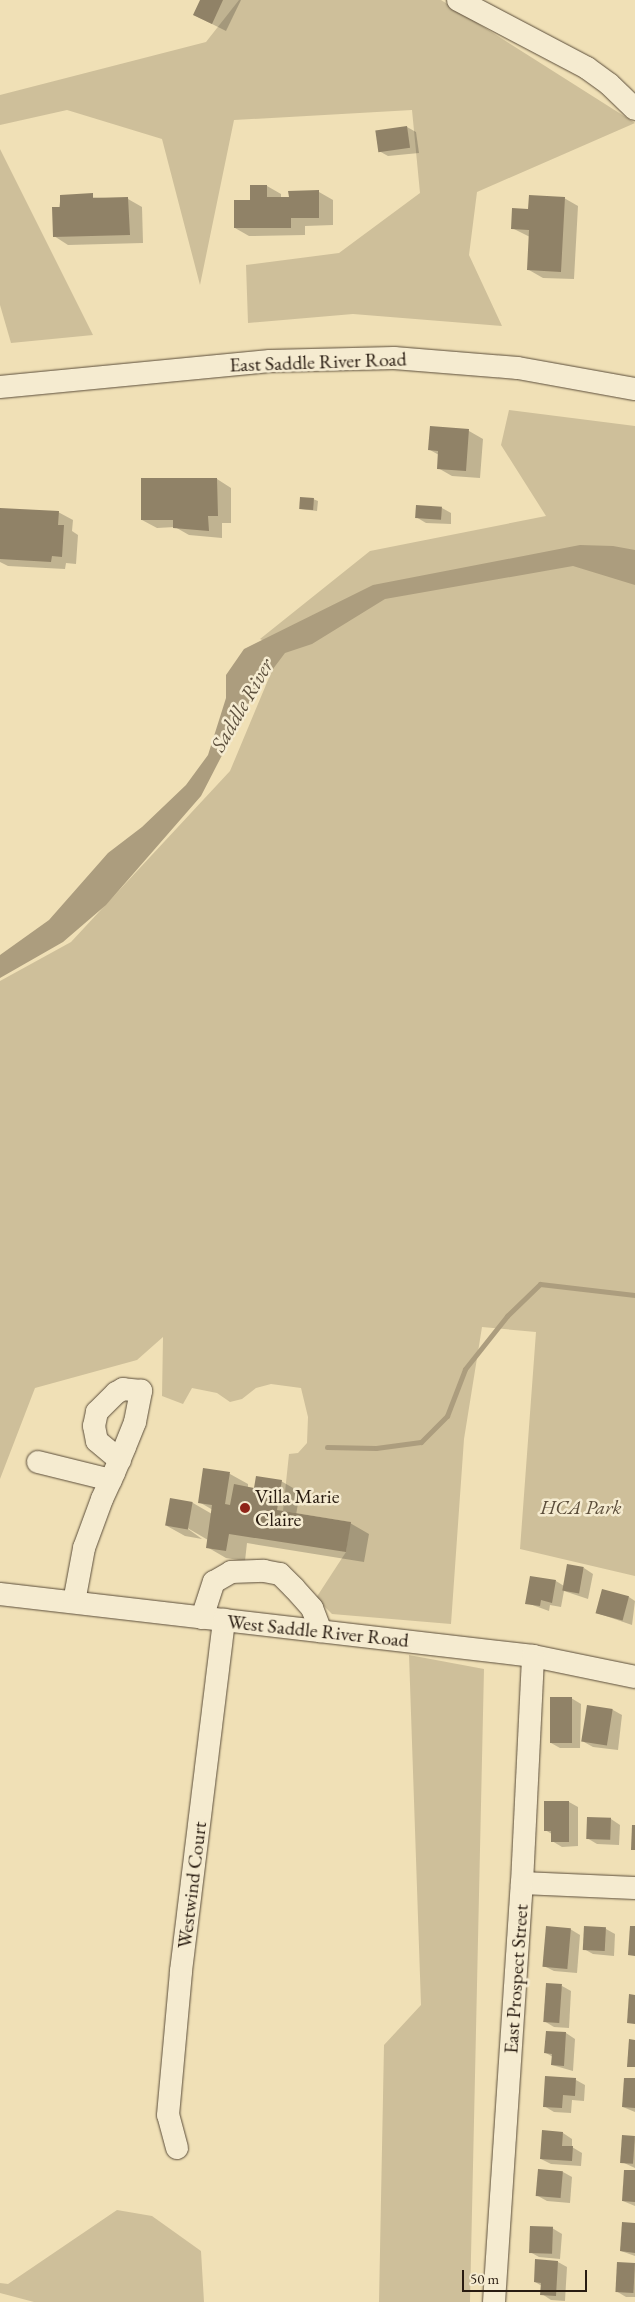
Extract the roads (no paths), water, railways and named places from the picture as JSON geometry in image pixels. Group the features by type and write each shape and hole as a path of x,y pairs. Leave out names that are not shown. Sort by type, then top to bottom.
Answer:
{"street":[{"path":"458,0 587,68 609,84 635,109"},
{"name":"East Saddle River Road","path":"0,387 270,361 394,358 518,368 635,389"},
{"path":"38,1462 115,1470 84,1548 74,1602"},
{"path":"202,1618 214,1582 231,1572 264,1571 280,1574 294,1588 312,1608 321,1631"},
{"name":"West Saddle River Road","path":"0,1594 533,1656 635,1677"},
{"name":"Westwind Court","path":"178,2148 168,2116 181,1971 224,1620"},
{"name":"East Prospect Street","path":"494,2302 522,1883 533,1656"},
{"path":"522,1883 635,1888"}],"water":[{"name":"Saddle River","path":"580,545 613,546 635,550 635,585 573,566 385,599 312,644 285,653 252,697 201,796 106,905 63,942 0,978 0,955 49,920 108,853 142,827 186,785 208,755 226,698 226,675 244,649 373,585"}],"waterway":[{"path":"327,1447 376,1448 421,1442 447,1416 465,1369 507,1316 540,1284 635,1295"}],"place":[{"name":"Villa Marie Claire","path":"245,1508"}],"park label":[{"name":"HCA Park","path":"581,1507"}]}
